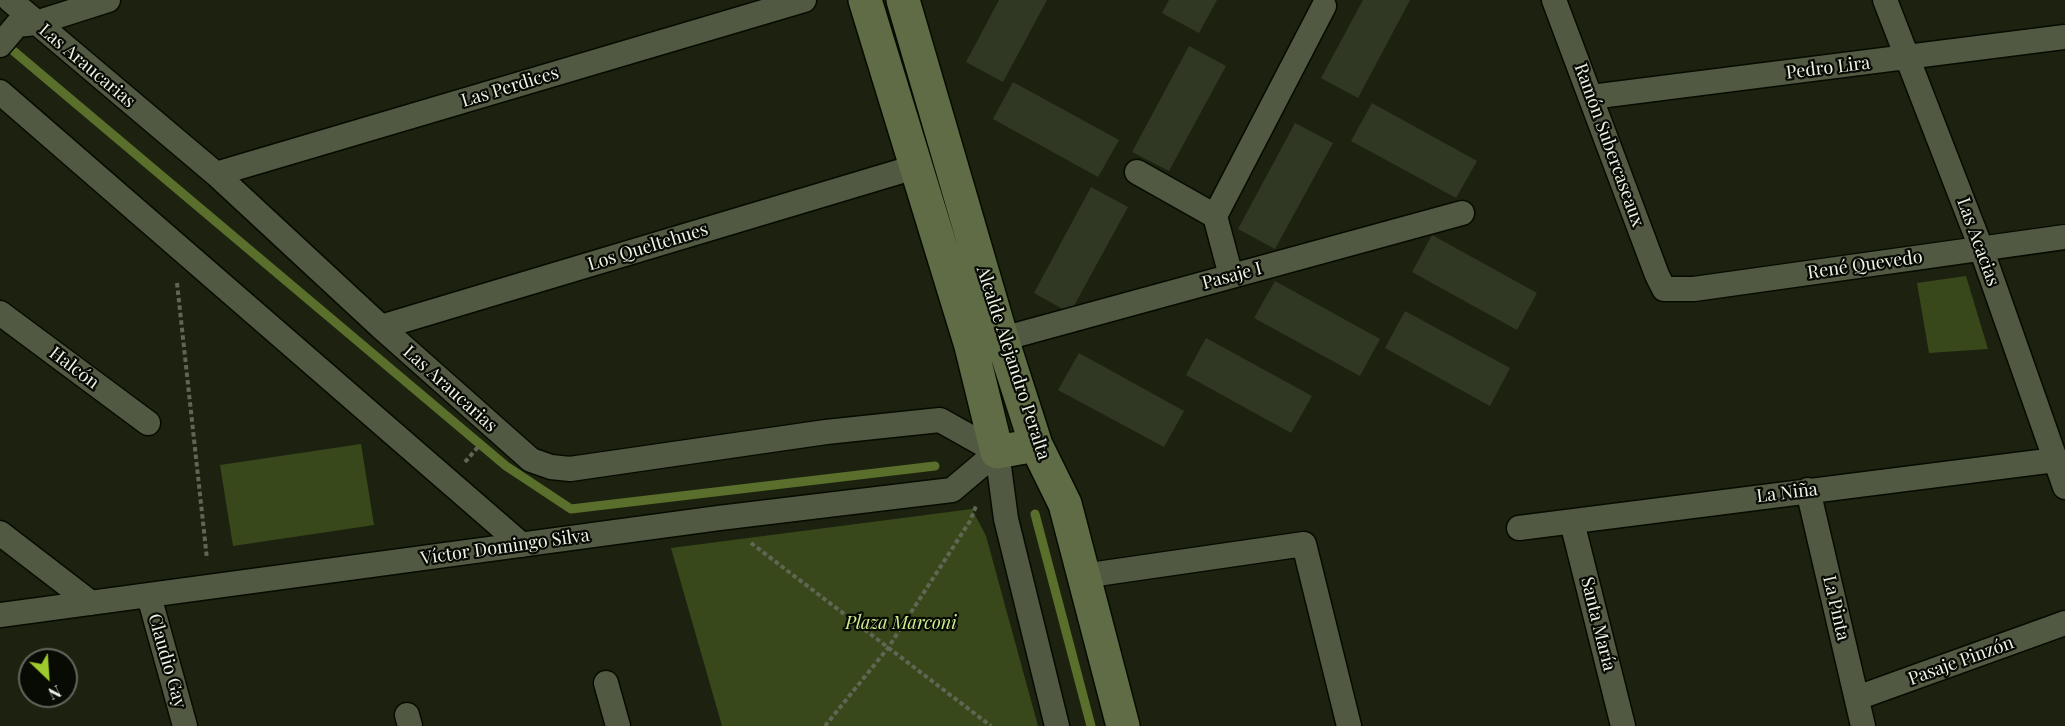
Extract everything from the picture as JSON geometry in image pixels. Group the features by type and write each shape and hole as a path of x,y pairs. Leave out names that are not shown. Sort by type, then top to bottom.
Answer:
{"main road":[{"name":"Alcalde Alejandro Peralta","path":"865,0 971,346 997,452"},
{"name":"Alcalde Alejandro Peralta","path":"903,0 1002,339 1036,445 1065,504 1123,726"},
{"path":"997,452 1036,445"}],"street":[{"name":"Las Araucarias","path":"10,0 27,24 216,174 381,327 531,460 551,467 570,469 826,432 940,420 997,452"},
{"path":"0,45 27,24 108,0"},
{"name":"Las Perdices","path":"216,174 804,0"},
{"name":"Ramón Subercaseaux","path":"1554,0 1664,289"},
{"name":"Las Acacias","path":"1885,0 1981,248 2065,487"},
{"path":"1231,276 1215,216 1324,6"},
{"name":"Pedro Lira","path":"1591,98 2065,38"},
{"path":"0,92 522,545"},
{"name":"Los Queltehues","path":"381,327 915,167"},
{"path":"1137,172 1215,216"},
{"name":"Pasaje I","path":"1002,339 1462,213"},
{"name":"René Quevedo","path":"1664,289 1694,289 2065,237"},
{"name":"Halcón","path":"0,313 148,423"},
{"name":"Víctor Domingo Silva","path":"0,615 719,518 952,490 997,452"},
{"name":"Alcalde Alejandro Peralta","path":"997,452 1005,519 1057,726"},
{"name":"La Niña","path":"1519,528 2055,460"},
{"name":"La Pinta","path":"1808,490 1863,726"},
{"name":"Santa María","path":"1572,522 1623,726"},
{"path":"0,533 91,603"},
{"path":"1083,576 1304,544 1348,726"},
{"name":"Claudio Gay","path":"149,596 185,726"},
{"name":"Pasaje Pinzón","path":"1857,698 2065,623"},
{"path":"606,683 618,726"}],"path":[{"path":"173,244 210,587"},
{"path":"447,482 494,428"},
{"path":"825,726 888,648 970,521 978,501"},
{"path":"719,518 991,726"}],"green space":[{"path":"1966,276 1988,349 1929,353 1917,283"},
{"path":"361,444 374,525 233,546 220,465"},
{"name":"Plaza Marconi","path":"972,509 986,536 1038,726 722,726 671,548"}],"building":[{"path":"999,0 1047,0 1003,82 966,62"},
{"path":"1169,0 1217,0 1199,33 1162,13"},
{"path":"1363,0 1410,0 1358,98 1321,78"},
{"path":"1189,46 1226,66 1169,171 1132,152"},
{"path":"1013,82 1119,140 1098,177 993,119"},
{"path":"1372,103 1477,161 1456,198 1351,141"},
{"path":"1295,123 1333,143 1275,249 1238,229"},
{"path":"1091,187 1128,207 1070,313 1034,293"},
{"path":"1432,235 1537,293 1517,330 1412,272"},
{"path":"1275,281 1380,339 1360,376 1254,318"},
{"path":"1405,311 1510,368 1490,406 1385,348"},
{"path":"1206,338 1312,396 1291,433 1186,375"},
{"path":"1079,353 1184,411 1164,447 1058,390"}],"waterway":[{"path":"4,43 506,466 571,509 935,466"},
{"path":"1035,514 1091,726"}]}
